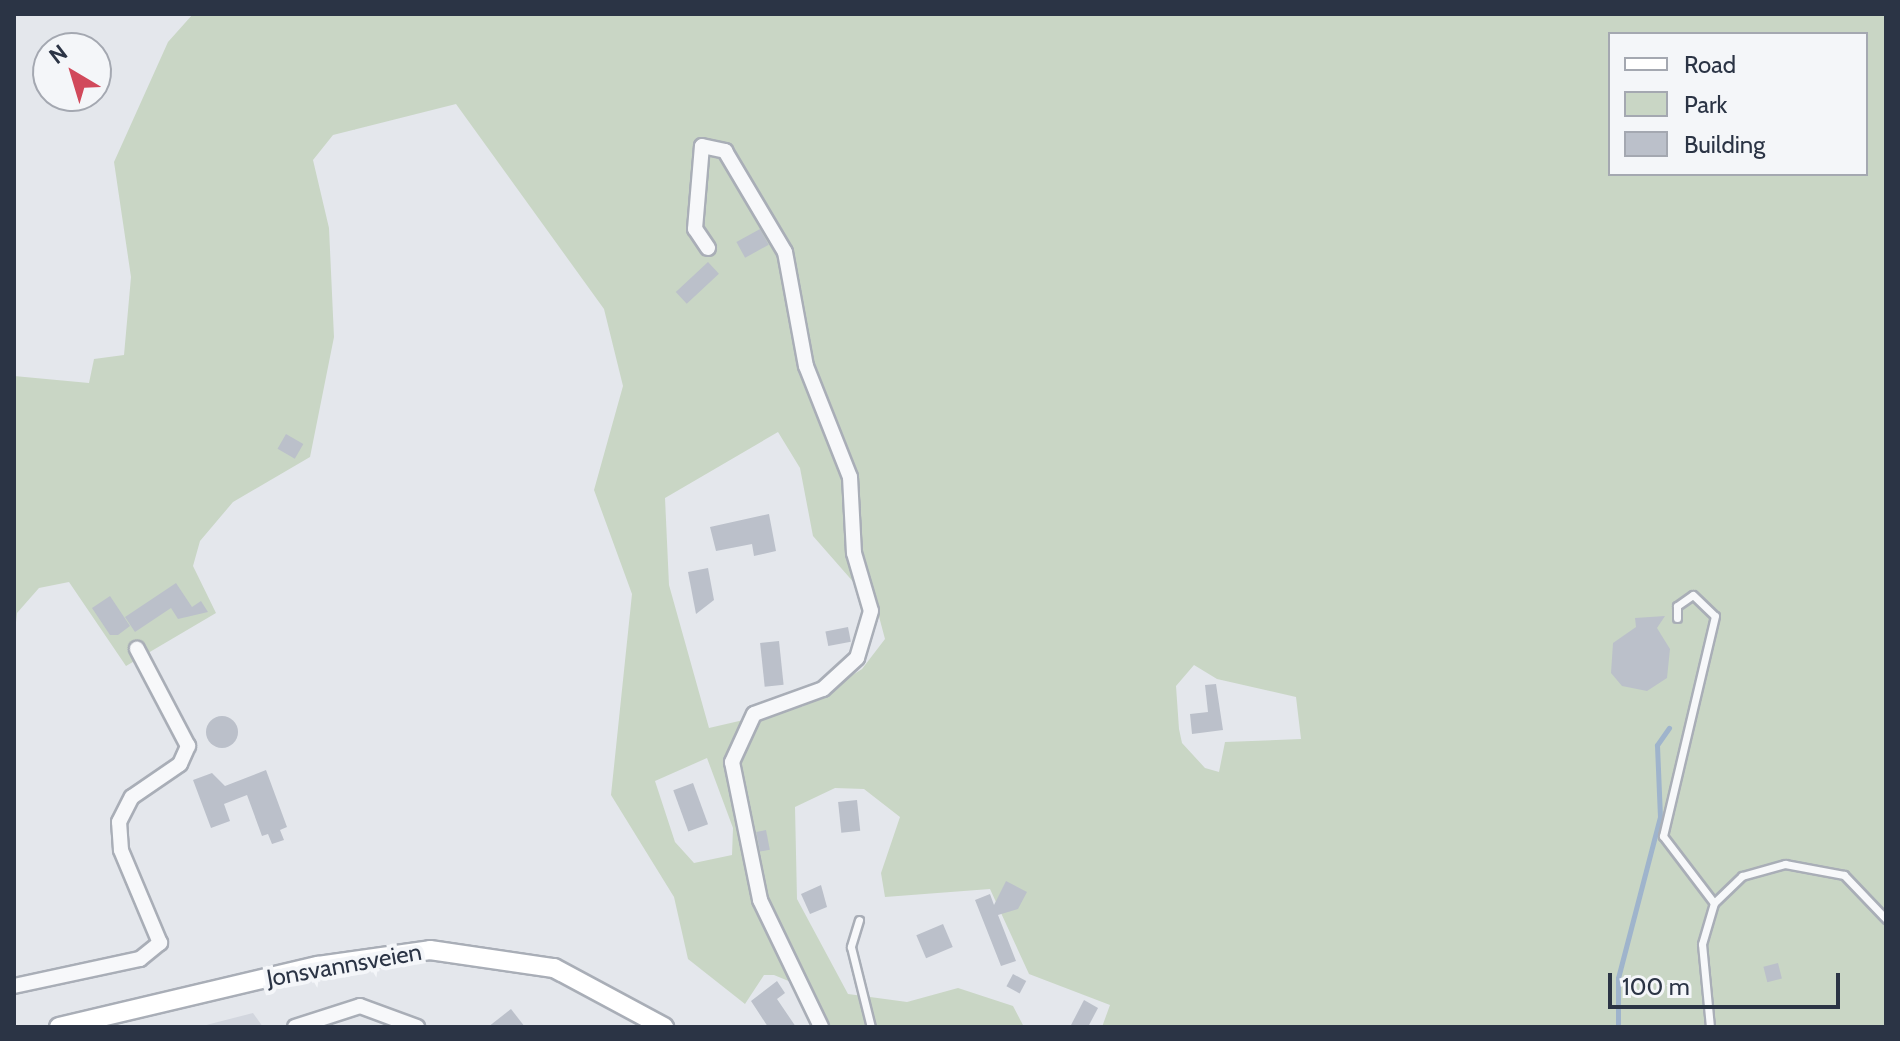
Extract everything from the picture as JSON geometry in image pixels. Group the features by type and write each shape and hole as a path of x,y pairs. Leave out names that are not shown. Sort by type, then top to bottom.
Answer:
{"main road":[{"name":"Jonsvannsveien","path":"59,1027 318,966 430,950 554,968 664,1027"}],"street":[{"path":"708,248 695,229 702,146 725,151 785,252 806,366 850,477 854,553 871,611 857,658 823,689 754,714 732,762 760,900 821,1027"},
{"path":"14,986 140,959 160,943 121,850 119,822 132,797 180,764 188,746 137,649"},
{"path":"295,1027 360,1006 417,1027"}],"lane":[{"path":"1677,618 1677,606 1693,595 1715,616 1663,836 1714,903"},
{"path":"1710,1027 1702,944 1714,903 1761,866 1785,864 1852,880 1886,919"},
{"path":"859,920 851,947 871,1027"}],"shaded area":[{"path":"253,1013 263,1027 199,1027 214,1023"}],"green space":[{"path":"193,14 1886,14 1886,1027 1102,1027 1110,1005 1029,974 990,889 885,897 881,873 900,817 864,789 835,788 795,807 797,899 848,994 907,1002 958,988 1013,1006 1024,1027 826,1027 808,989 774,975 764,975 745,1004 688,959 674,897 611,795 632,594 594,490 623,386 604,309 456,104 333,135 313,160 329,228 334,337 310,457 233,502 200,541 193,566 216,613 126,666 69,582 39,588 17,613 14,641 14,376 89,383 94,359 124,355 131,277 114,162 168,42","holes":["778,432 800,468 813,536 877,609 885,639 862,669 804,706 709,728 669,585 665,498","1194,665 1217,679 1296,697 1301,739 1225,742 1219,772 1205,768 1182,743 1179,729 1176,686","707,758 733,828 732,855 694,863 675,842 655,781"]}],"building":[{"path":"760,229 769,245 745,258 736,242"},
{"path":"708,262 719,274 687,304 676,292"},
{"path":"286,434 303,444 295,459 278,449"},
{"path":"769,514 776,551 754,556 752,544 716,551 710,527"},
{"path":"708,568 714,600 696,614 688,572"},
{"path":"176,583 192,607 201,601 208,612 178,619 171,608 135,632 125,617"},
{"path":"110,596 130,626 118,635 110,635 92,608"},
{"path":"1665,616 1657,628 1670,649 1667,678 1647,691 1622,686 1611,673 1613,643 1636,627 1635,618"},
{"path":"848,627 851,642 828,646 825,631"},
{"path":"779,641 784,685 765,687 760,643"},
{"path":"1216,684 1223,730 1192,734 1190,714 1208,712 1205,685"},
{"path":"222,716 233,721 238,732 233,743 222,748 211,743 206,732 211,721"},
{"path":"266,770 287,827 280,830 284,840 272,844 268,834 262,836 247,795 224,804 230,821 211,828 193,780 212,773 225,786"},
{"path":"693,783 708,824 688,832 673,790"},
{"path":"857,800 860,831 841,833 838,802"},
{"path":"766,830 770,850 760,852 756,832"},
{"path":"1006,881 1027,892 1018,909 998,915 1016,961 1001,966 975,900 990,894 994,905"},
{"path":"821,885 827,907 810,914 801,894"},
{"path":"943,924 953,947 926,958 916,935"},
{"path":"1778,963 1782,979 1767,982 1763,967"},
{"path":"1013,974 1026,981 1020,993 1006,986"},
{"path":"777,981 785,993 777,999 796,1027 768,1027 751,1001"},
{"path":"1084,1000 1098,1008 1088,1027 1070,1027"},
{"path":"511,1009 525,1027 488,1027"}],"waterway":[{"path":"1618,1027 1618,978 1660,817 1657,745 1669,728"}]}
